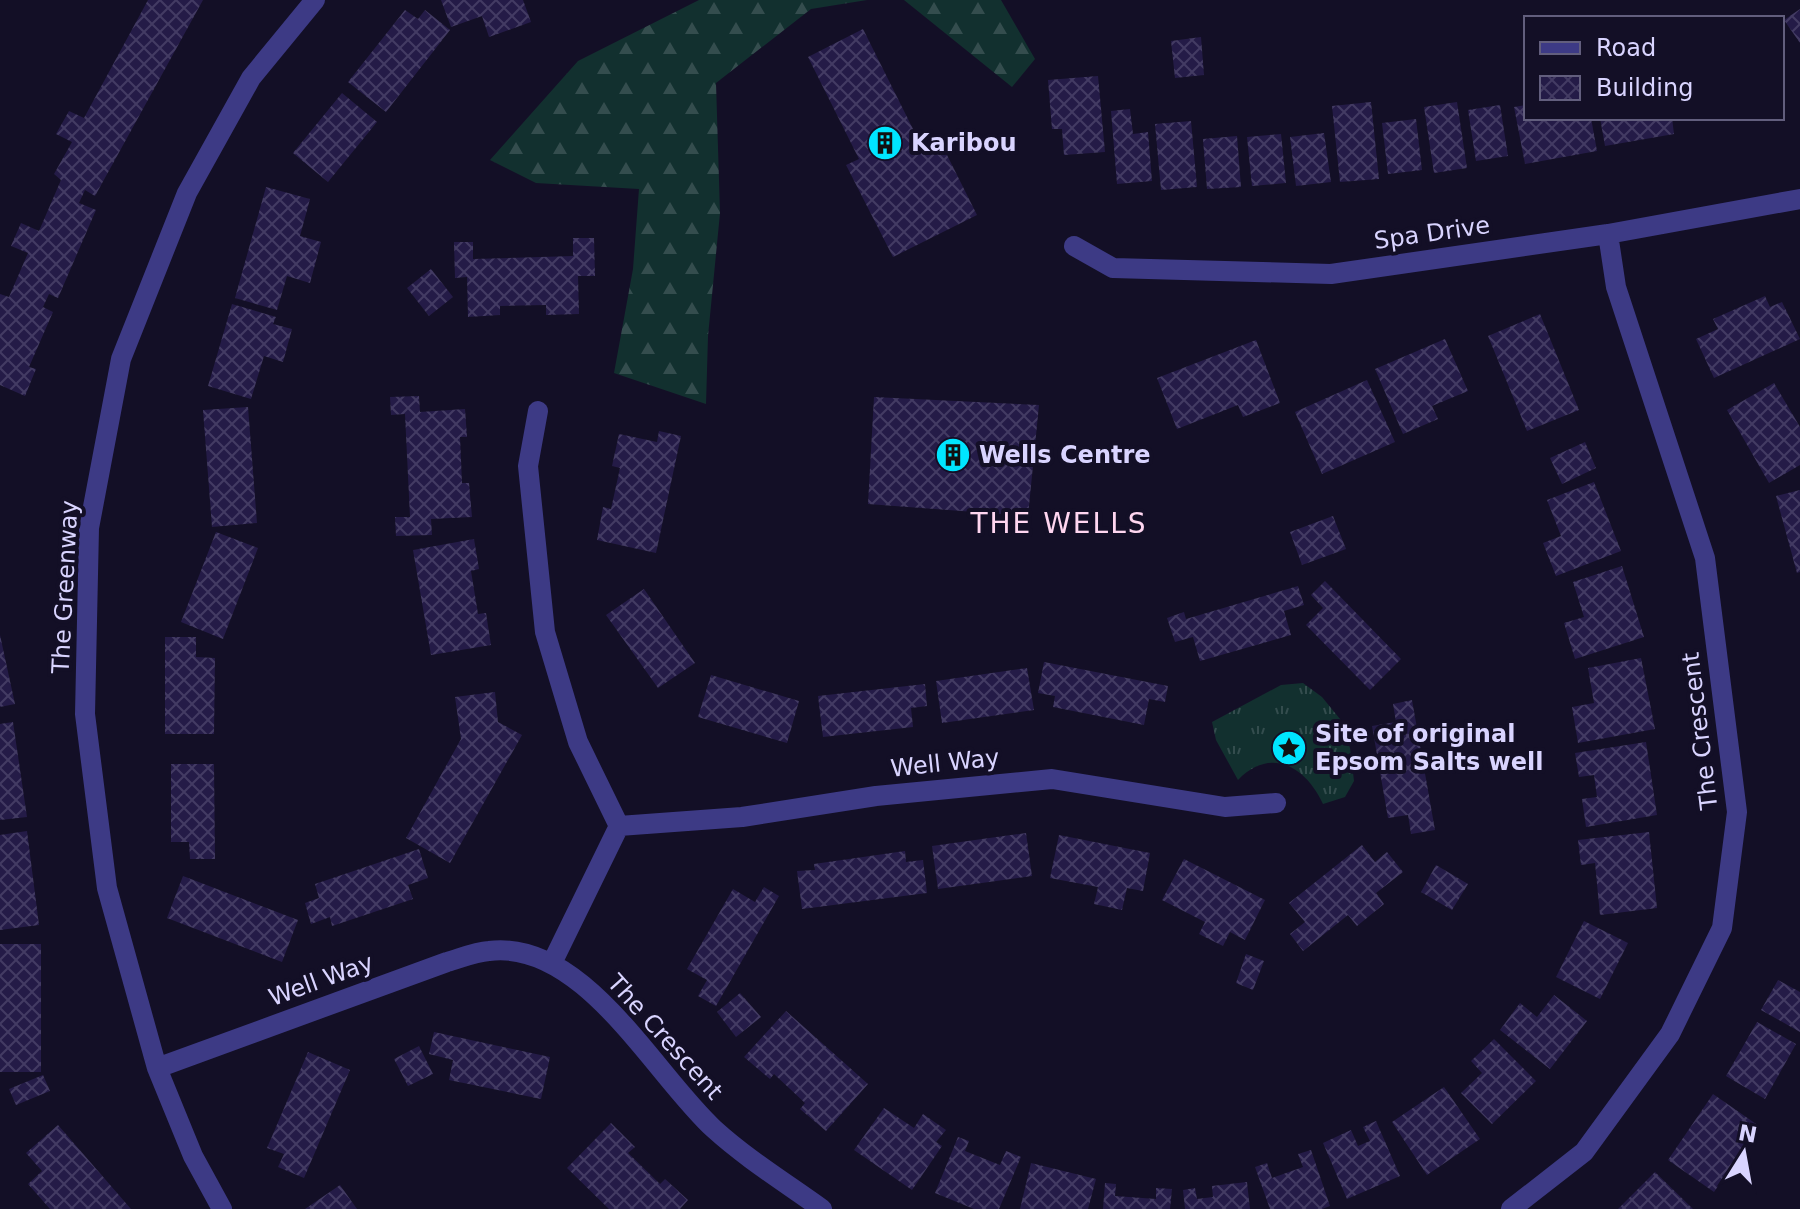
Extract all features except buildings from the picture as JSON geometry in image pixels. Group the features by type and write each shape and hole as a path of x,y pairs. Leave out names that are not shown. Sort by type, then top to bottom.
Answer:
{"street":[{"name":"The Greenway","path":"222,1209 193,1156 157,1068 107,888 85,714 89,528 121,359 187,193 251,78 315,0"},
{"name":"Spa Drive","path":"1074,246 1113,268 1331,274 1608,234 1800,199"},
{"name":"The Crescent","path":"1511,1209 1584,1152 1670,1034 1722,928 1737,812 1705,558 1616,287 1608,234"},
{"path":"538,411 528,466 545,632 578,742 619,826 552,963"},
{"name":"Well Way","path":"619,826 742,817 876,796 1052,779 1225,807 1276,803"},
{"name":"Well Way","path":"157,1068 447,962 490,950 519,953 552,963"},
{"name":"The Crescent","path":"552,963 595,995 714,1129 822,1209"}],"green space":[{"path":"699,0 867,0 811,9 716,83 720,213 708,336 706,404 614,373 633,269 639,189 536,183 490,160 578,61"},
{"path":"904,0 1001,0 1035,59 1012,87"},
{"path":"1303,683 1322,697 1340,719 1350,748 1354,781 1345,797 1323,804 1307,780 1286,765 1263,764 1238,780 1216,740 1212,722 1281,685"}],"place":[{"name":"Karibou","path":"885,143"},
{"name":"Wells Centre","path":"953,455"},
{"name":"Site of original Epsom Salts well","path":"1289,748"}],"district":[{"name":"THE WELLS","path":"1059,523"}]}
